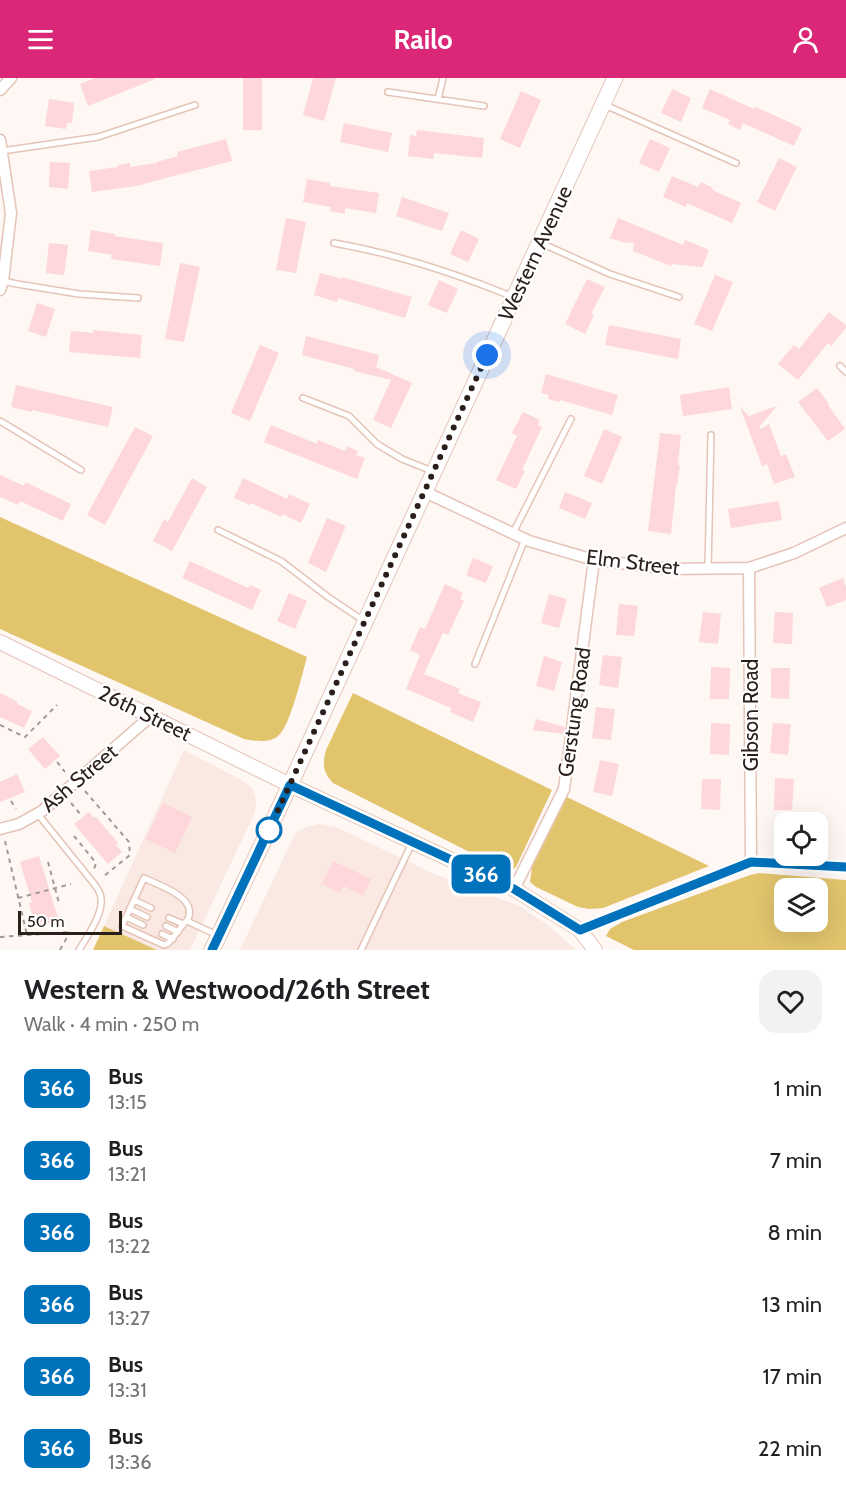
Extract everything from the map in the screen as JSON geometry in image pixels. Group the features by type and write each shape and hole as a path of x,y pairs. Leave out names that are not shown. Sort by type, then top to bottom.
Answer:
{"main road":[{"name":"Western Avenue","path":"215,943 615,78"}],"street":[{"path":"0,90 11,78"},
{"path":"1,146 5,213 2,285"},
{"name":"Elm Street","path":"425,492 525,539 594,560 671,569 749,568 794,553 846,528"},
{"name":"Gerstung Road","path":"514,889 564,789 594,560"},
{"name":"Gibson Road","path":"749,568 751,862"},
{"name":"26th Street","path":"0,642 290,785 514,889 580,930"},
{"name":"Ash Street","path":"0,829 19,824 42,811 151,716"},
{"path":"595,950 580,930 751,862 846,867"}],"lane":[{"path":"438,99 443,78"},
{"path":"388,92 484,106"},
{"path":"604,104 736,163"},
{"path":"1,146 98,137 195,105"},
{"path":"540,242 610,274 679,297"},
{"path":"334,243 371,249 422,263 468,278 514,297"},
{"path":"2,285 17,284 79,294 138,298"},
{"path":"840,366 846,372"},
{"path":"303,398 349,416 377,444 402,459 434,471"},
{"path":"513,533 571,419"},
{"path":"0,421 81,470"},
{"path":"708,569 711,435"},
{"path":"218,530 281,561 328,597 365,621"},
{"path":"476,664 525,539"},
{"path":"37,813 95,885 102,897 94,923 79,950"},
{"path":"362,950 412,842"},
{"path":"144,878 183,898 189,913 173,939 164,945 122,926 134,900 144,878"},
{"path":"134,900 151,908"},
{"path":"130,909 147,917"},
{"path":"126,917 143,925"},
{"path":"170,918 185,922 215,943"},
{"path":"166,926 178,932"},
{"path":"162,934 173,939"}],"path":[{"path":"0,725 25,737 57,705"},
{"path":"57,762 65,772"},
{"path":"74,836 96,863 93,868 96,878 104,876 130,855 129,842 85,791"},
{"path":"11,801 16,809"},
{"path":"71,802 81,814"},
{"path":"5,842 27,935"},
{"path":"48,862 59,903"},
{"path":"18,898 71,884"},
{"path":"0,937 70,932 60,950"}],"shaded area":[{"path":"0,517 307,657 292,709 280,734 268,741 244,739 0,629"},
{"path":"353,693 552,790 516,867 511,871 505,870 333,783 325,772 326,750"},
{"path":"184,750 245,782 253,789 256,800 255,812 190,950 157,950 104,926"},
{"path":"567,797 709,866 603,908 578,907 536,887 530,882 532,867"},
{"path":"319,824 336,827 434,874 517,905 548,925 576,950 240,950 295,834 306,827"},
{"path":"759,873 821,878 774,878 774,932 828,932 828,879 846,880 846,950 634,950 606,936 610,929 622,922"},
{"path":"104,926 157,950 93,950"}],"building":[{"path":"95,78 155,79 88,106 80,84"},
{"path":"243,78 262,78 262,130 243,130"},
{"path":"313,78 336,78 324,121 303,115"},
{"path":"672,89 691,98 681,122 661,113"},
{"path":"710,89 802,128 794,146 743,123 740,130 728,124 730,120 702,108"},
{"path":"521,91 541,100 520,148 500,139"},
{"path":"49,99 74,103 72,123 67,123 66,129 45,126"},
{"path":"344,123 392,133 388,152 340,142"},
{"path":"417,130 484,138 482,158 434,153 433,159 408,156 410,135 416,136"},
{"path":"226,139 232,161 143,185 92,192 89,171 130,163 130,167 157,163 178,156 177,152"},
{"path":"650,139 670,148 659,172 639,163"},
{"path":"779,158 797,167 775,211 757,202"},
{"path":"50,162 70,163 68,189 49,187"},
{"path":"672,176 698,187 701,182 713,188 712,190 741,203 732,223 687,203 686,207 663,197"},
{"path":"307,179 330,183 330,186 379,193 376,213 345,208 345,214 330,211 331,207 303,202"},
{"path":"402,197 449,213 442,231 396,216"},
{"path":"286,218 306,222 296,273 276,270"},
{"path":"618,218 683,245 685,240 709,250 702,267 672,264 671,266 633,251 634,243 610,238"},
{"path":"91,230 115,234 114,236 163,243 160,266 111,259 112,255 88,251"},
{"path":"461,230 479,239 468,262 450,254"},
{"path":"49,243 68,245 64,275 46,273"},
{"path":"180,263 200,267 184,342 165,339"},
{"path":"320,273 412,297 405,318 338,298 337,302 314,295"},
{"path":"715,275 733,282 712,331 694,324"},
{"path":"587,279 605,287 591,314 594,315 585,334 565,324"},
{"path":"439,280 458,289 447,313 428,305"},
{"path":"37,303 55,309 46,337 28,331"},
{"path":"829,312 846,325 846,328 831,346 828,343 798,380 778,364 794,345 799,349"},
{"path":"609,325 681,339 678,359 605,345"},
{"path":"94,330 142,335 140,358 69,352 71,331 93,333"},
{"path":"306,336 379,355 376,367 412,383 391,428 373,420 391,380 302,355"},
{"path":"260,345 279,353 250,421 231,413"},
{"path":"546,374 618,395 612,415 560,400 560,402 548,399 549,395 541,393"},
{"path":"16,385 113,407 108,427 11,407"},
{"path":"729,387 732,409 683,416 680,395"},
{"path":"817,388 845,429 828,441 798,402"},
{"path":"777,406 759,427 761,429 769,424 781,456 786,454 795,477 774,484 767,464 762,466 740,407 749,416"},
{"path":"523,412 540,420 538,425 542,427 522,470 525,471 516,489 496,480 517,436 512,433"},
{"path":"271,425 317,444 318,440 345,451 347,446 358,451 356,455 365,458 357,479 264,442"},
{"path":"135,427 153,436 105,525 87,515"},
{"path":"604,429 622,437 602,484 584,476"},
{"path":"660,433 681,435 678,465 680,465 671,534 648,531"},
{"path":"0,475 24,486 25,482 71,504 63,521 20,501 18,505 0,497"},
{"path":"192,478 207,487 172,551 153,541 164,519 168,522"},
{"path":"243,478 287,499 289,494 310,504 301,523 234,498"},
{"path":"565,492 592,503 585,519 559,508"},
{"path":"779,501 782,520 731,528 728,509"},
{"path":"327,518 346,526 326,572 308,563"},
{"path":"473,558 493,566 486,583 466,575"},
{"path":"190,561 248,588 250,585 261,590 252,610 182,578"},
{"path":"843,578 846,600 827,607 819,588"},
{"path":"445,584 463,593 460,599 464,601 448,635 443,633 424,674 460,689 458,693 481,702 473,722 450,712 451,708 406,689 420,655 410,650 420,627 425,629"},
{"path":"289,593 307,601 295,629 277,621"},
{"path":"549,594 567,599 559,628 541,623"},
{"path":"619,604 638,606 634,636 616,635"},
{"path":"703,612 721,614 718,644 699,642"},
{"path":"775,612 793,613 792,644 773,643"},
{"path":"603,655 622,657 618,688 599,685"},
{"path":"544,656 562,662 554,691 536,686"},
{"path":"711,667 730,668 729,699 710,699"},
{"path":"771,668 790,668 789,699 771,698"},
{"path":"0,693 32,711 24,728 0,717"},
{"path":"596,707 615,709 611,740 592,738"},
{"path":"536,719 565,727 564,734 533,730"},
{"path":"711,723 730,724 729,755 710,754"},
{"path":"773,723 791,724 788,755 770,753"},
{"path":"43,737 60,756 45,769 28,749"},
{"path":"600,760 619,764 612,796 593,792"},
{"path":"17,774 25,792 0,802 0,782"},
{"path":"775,778 794,779 792,810 774,810"},
{"path":"702,779 721,779 720,810 701,809"},
{"path":"163,803 192,817 175,853 146,839"},
{"path":"89,812 118,843 116,845 122,852 108,864 74,824"},
{"path":"39,856 59,921 36,927 29,903 32,902 20,862"},
{"path":"333,861 371,879 363,896 344,886 340,893 322,884"}],"bus line":[{"name":"366","path":"212,950 290,785 514,889 580,930 751,862 846,867"}],"route":[{"path":"269,830 487,355"}]}
